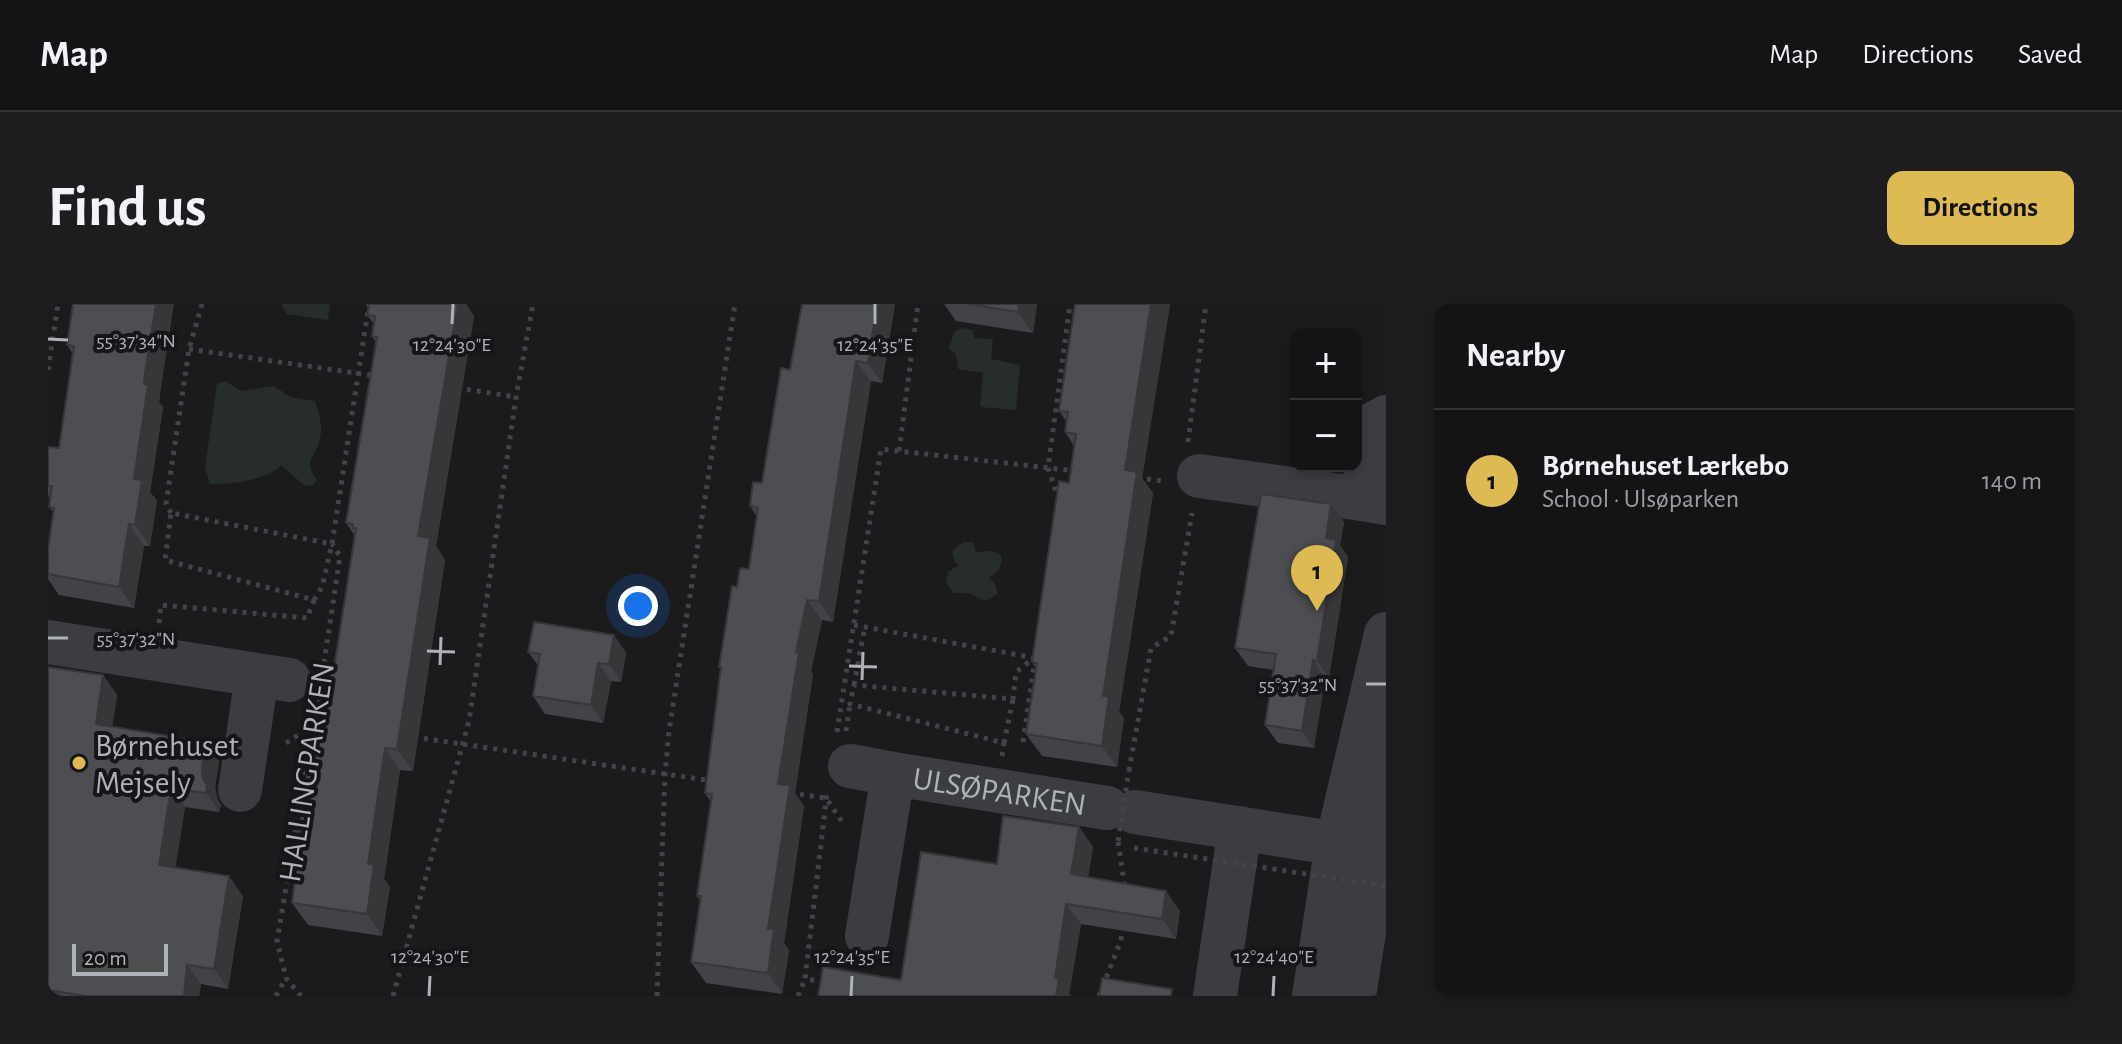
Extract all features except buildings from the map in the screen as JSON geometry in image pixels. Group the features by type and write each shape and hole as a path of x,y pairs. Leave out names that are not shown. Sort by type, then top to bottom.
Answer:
{"street":[{"path":"1191,480 1374,501 1373,424 1386,417"},
{"path":"1314,996 1371,858 1386,634"},
{"name":"HALLINGPARKEN","path":"48,642 155,660 290,673"},
{"path":"240,790 290,673"},
{"path":"1354,996 1386,723"},
{"name":"ULSØPARKEN","path":"837,765 1125,816 1240,828 1371,858"},
{"name":"ULSØPARKEN","path":"867,936 893,774"},
{"path":"1215,996 1240,828"}],"path":[{"path":"48,370 58,304"},
{"path":"202,304 189,349 166,504 171,513 165,560 314,600"},
{"path":"155,660 161,605 307,618 322,587 332,544 369,304"},
{"path":"393,996 465,743 516,397 533,304"},
{"path":"657,996 665,774 671,716 735,304"},
{"path":"899,451 918,304"},
{"path":"1057,513 1059,499 1048,468 1070,304"},
{"path":"1127,897 1125,816 1151,648 1171,636 1191,480 1206,304"},
{"path":"189,349 390,378"},
{"path":"453,388 516,397"},
{"path":"798,996 805,979 881,449 1078,471"},
{"path":"1123,476 1191,480"},
{"path":"171,513 332,544"},
{"name":"HALLINGPARKEN","path":"290,673 340,556 332,544"},
{"path":"854,625 1035,658"},
{"path":"865,626 837,765 858,844 881,848"},
{"path":"1023,742 1037,643"},
{"path":"995,791 1016,672 1035,658"},
{"path":"854,685 1013,699"},
{"path":"850,704 1004,743"},
{"name":"HALLINGPARKEN","path":"301,996 286,978 277,941 314,726"},
{"path":"404,736 723,783"},
{"path":"782,792 837,765"},
{"path":"1125,816 1371,858"},
{"path":"1099,996 1121,940 1125,911"},
{"path":"276,996 286,978"},
{"path":"805,979 834,983"}],"shaded area":[{"path":"281,304 330,304 328,320 287,314"},
{"path":"962,328 973,330 974,338 993,339 991,359 1020,365 1016,410 980,407 983,373 958,369 956,354 949,349 954,332"},
{"path":"225,381 241,391 274,386 290,397 315,401 321,430 310,464 317,480 312,486 304,485 281,465 258,477 210,484 205,467 217,384"},
{"path":"963,542 973,542 976,552 993,551 1001,555 1000,568 989,577 998,594 985,601 969,593 954,593 946,583 948,572 959,565 952,551"}],"place":[{"name":"Børnehuset Lærkebo","path":"1317,611"},
{"name":"Børnehuset Mejsely","path":"79,763"}]}
